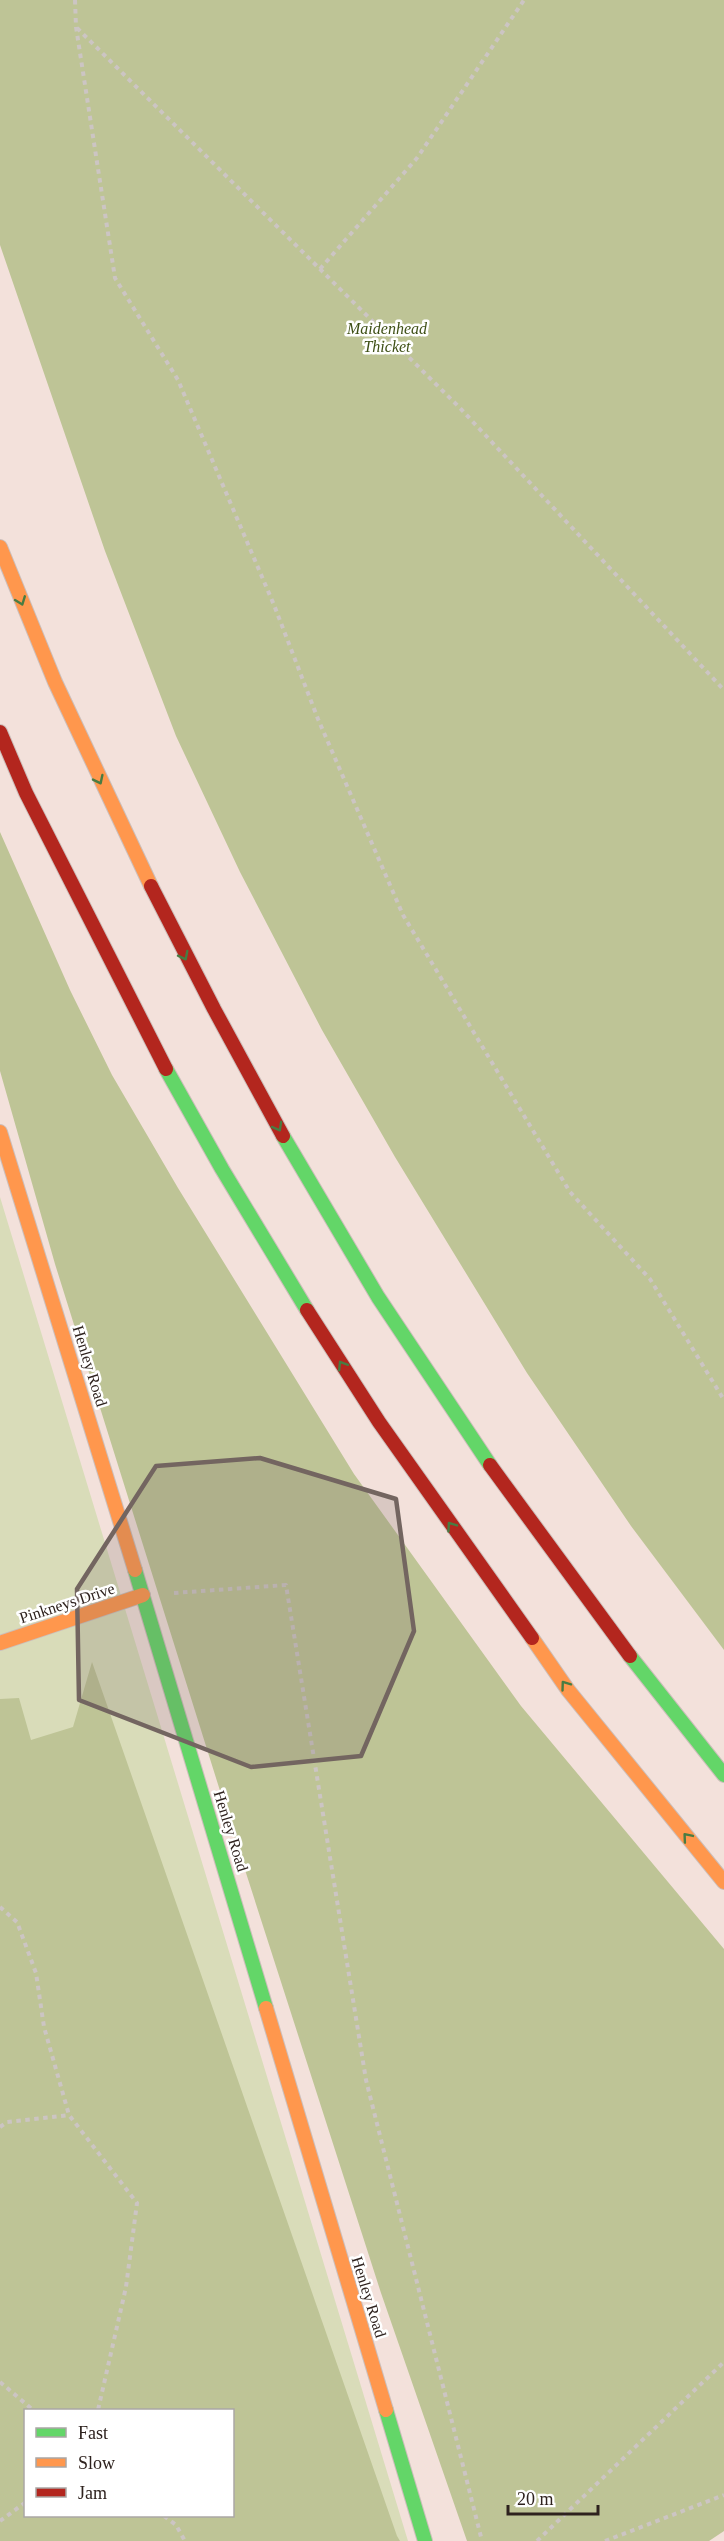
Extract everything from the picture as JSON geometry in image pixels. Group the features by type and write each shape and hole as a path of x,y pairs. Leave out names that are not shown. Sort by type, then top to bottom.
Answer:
{"main road":[{"path":"0,547 37,643 82,745 185,957 299,1166 377,1296 521,1510 637,1667 724,1774"},
{"path":"0,732 26,793 149,1039 222,1169 290,1283 379,1422 568,1690 724,1882"},
{"name":"Henley Road","path":"0,1132 143,1595 424,2541"},
{"name":"Pinkneys Drive","path":"0,1643 143,1595"}],"path":[{"path":"75,0 76,27 115,278 178,380 273,605 318,719 404,915 570,1192 650,1279 724,1400"},
{"path":"320,269 417,158 524,0"},
{"path":"76,27 459,407 724,690"},
{"path":"143,1595 286,1586 366,2080 482,2541"},
{"path":"0,1907 17,1922 36,1973 44,2027 69,2115 137,2204 126,2287 98,2409"},
{"path":"0,2127 8,2122 69,2115"},
{"path":"537,2541 724,2362"},
{"path":"0,2382 32,2409"},
{"path":"605,2541 724,2495"},
{"path":"0,2521 24,2503"},
{"path":"165,2517 176,2525 185,2541"}],"highlighted area":[{"path":"260,1458 396,1499 414,1631 361,1756 251,1767 79,1700 77,1589 156,1466"}],"green space":[{"name":"Maidenhead Thicket","path":"0,0 724,0 724,1650 631,1526 527,1373 395,1157 322,1030 240,872 176,736 105,551 0,245"},
{"path":"0,832 70,990 112,1075 178,1188 354,1474 521,1706 724,1949 724,2531 709,2541 467,2541 381,2293 237,1845 55,1264 0,1071"},
{"path":"0,1197 408,2541 0,2541"},
{"path":"92,1662 400,2541 0,2541 0,1699 19,1698 31,1740 73,1727"}],"traffic: fast":[{"path":"166,1069 222,1169 307,1310"},
{"path":"283,1136 378,1297 490,1465"},
{"path":"135,1570 266,2008"},
{"path":"630,1656 724,1775"},
{"path":"386,2410 425,2541"}],"traffic: slow":[{"path":"0,547 55,682 151,886"},
{"path":"0,1132 135,1570"},
{"path":"0,1643 143,1595"},
{"path":"532,1638 568,1690 724,1882"},
{"path":"266,2008 386,2410"}],"traffic: jam":[{"path":"0,732 26,793 166,1069"},
{"path":"151,886 283,1136"},
{"path":"307,1310 379,1422 532,1638"},
{"path":"490,1465 630,1656"}]}
